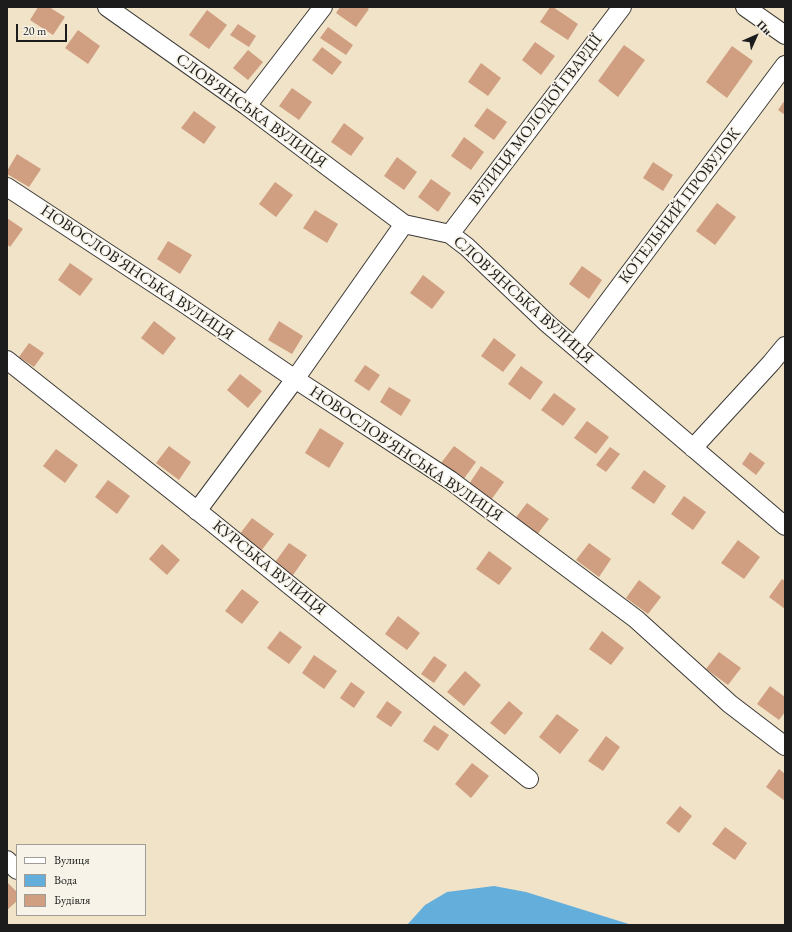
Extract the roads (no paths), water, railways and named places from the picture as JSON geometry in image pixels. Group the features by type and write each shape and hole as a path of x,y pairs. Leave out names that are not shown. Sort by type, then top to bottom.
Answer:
{"street":[{"name":"СЛОВ'ЯНСЬКА ВУЛИЦЯ","path":"106,7 247,106 404,224 450,234 467,247 526,304 785,526"},
{"path":"247,106 323,7"},
{"name":"ВУЛИЦЯ МОЛОДОЇ ГВАРДІЇ","path":"450,234 622,7"},
{"path":"746,7 785,35"},
{"name":"КОТЕЛЬНИЙ ПРОВУЛОК","path":"575,346 785,65"},
{"name":"НОВОСЛОВ'ЯНСЬКА ВУЛИЦЯ","path":"7,187 182,302 295,379 450,480 636,619 730,704 785,746"},
{"path":"197,511 295,379 404,224"},
{"path":"693,448 785,346"},
{"name":"КУРСЬКА ВУЛИЦЯ","path":"7,360 197,511 529,780"},
{"path":"7,860 16,869"}],"water":[{"path":"494,886 526,892 632,925 407,925 425,905 447,892"}]}
